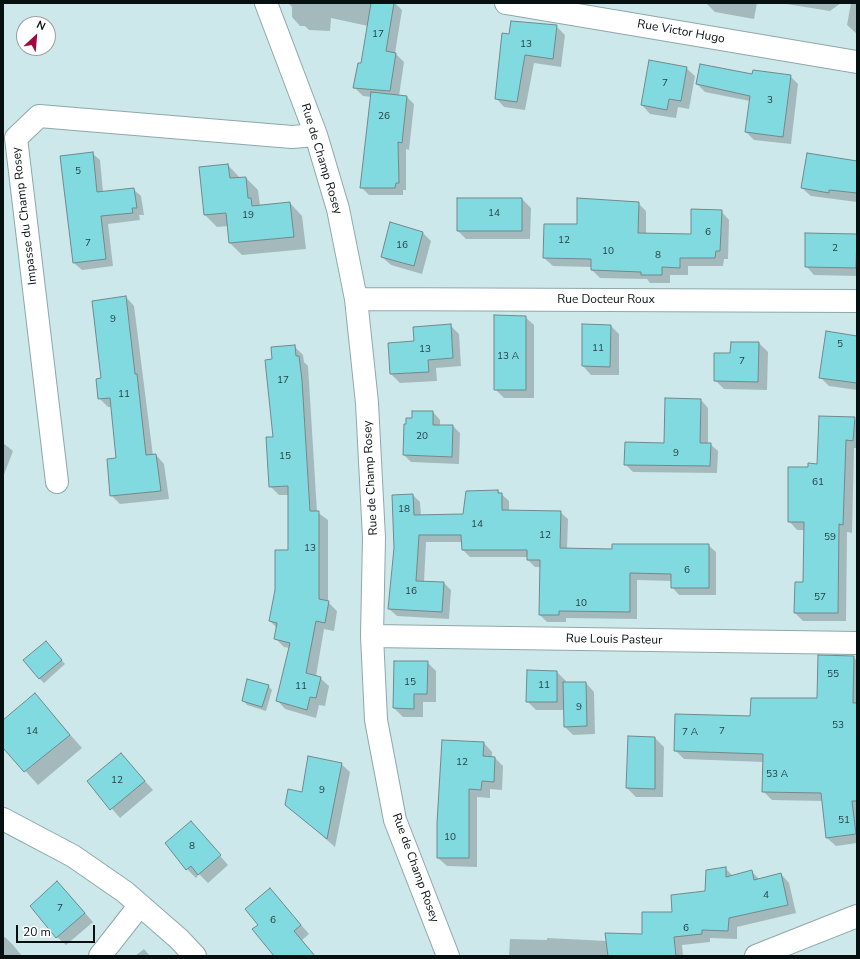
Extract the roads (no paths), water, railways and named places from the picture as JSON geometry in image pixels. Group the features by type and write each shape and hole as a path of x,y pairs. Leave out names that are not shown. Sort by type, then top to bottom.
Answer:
{"street":[{"name":"Rue de Champ Rosey","path":"266,3 316,135 338,209 356,299 367,403 374,538 372,636 376,720 395,820 448,956"},
{"name":"Rue Victor Hugo","path":"506,3 857,62"},
{"name":"Impasse du Champ Rosey","path":"57,482 16,138 39,116 292,137 316,135"},
{"name":"Rue Docteur Roux","path":"356,299 857,301"},
{"name":"Rue Louis Pasteur","path":"372,636 857,643"},
{"path":"3,819 73,856 125,892 179,939 194,956"},
{"path":"100,956 140,905"},
{"path":"756,956 857,916"}]}
